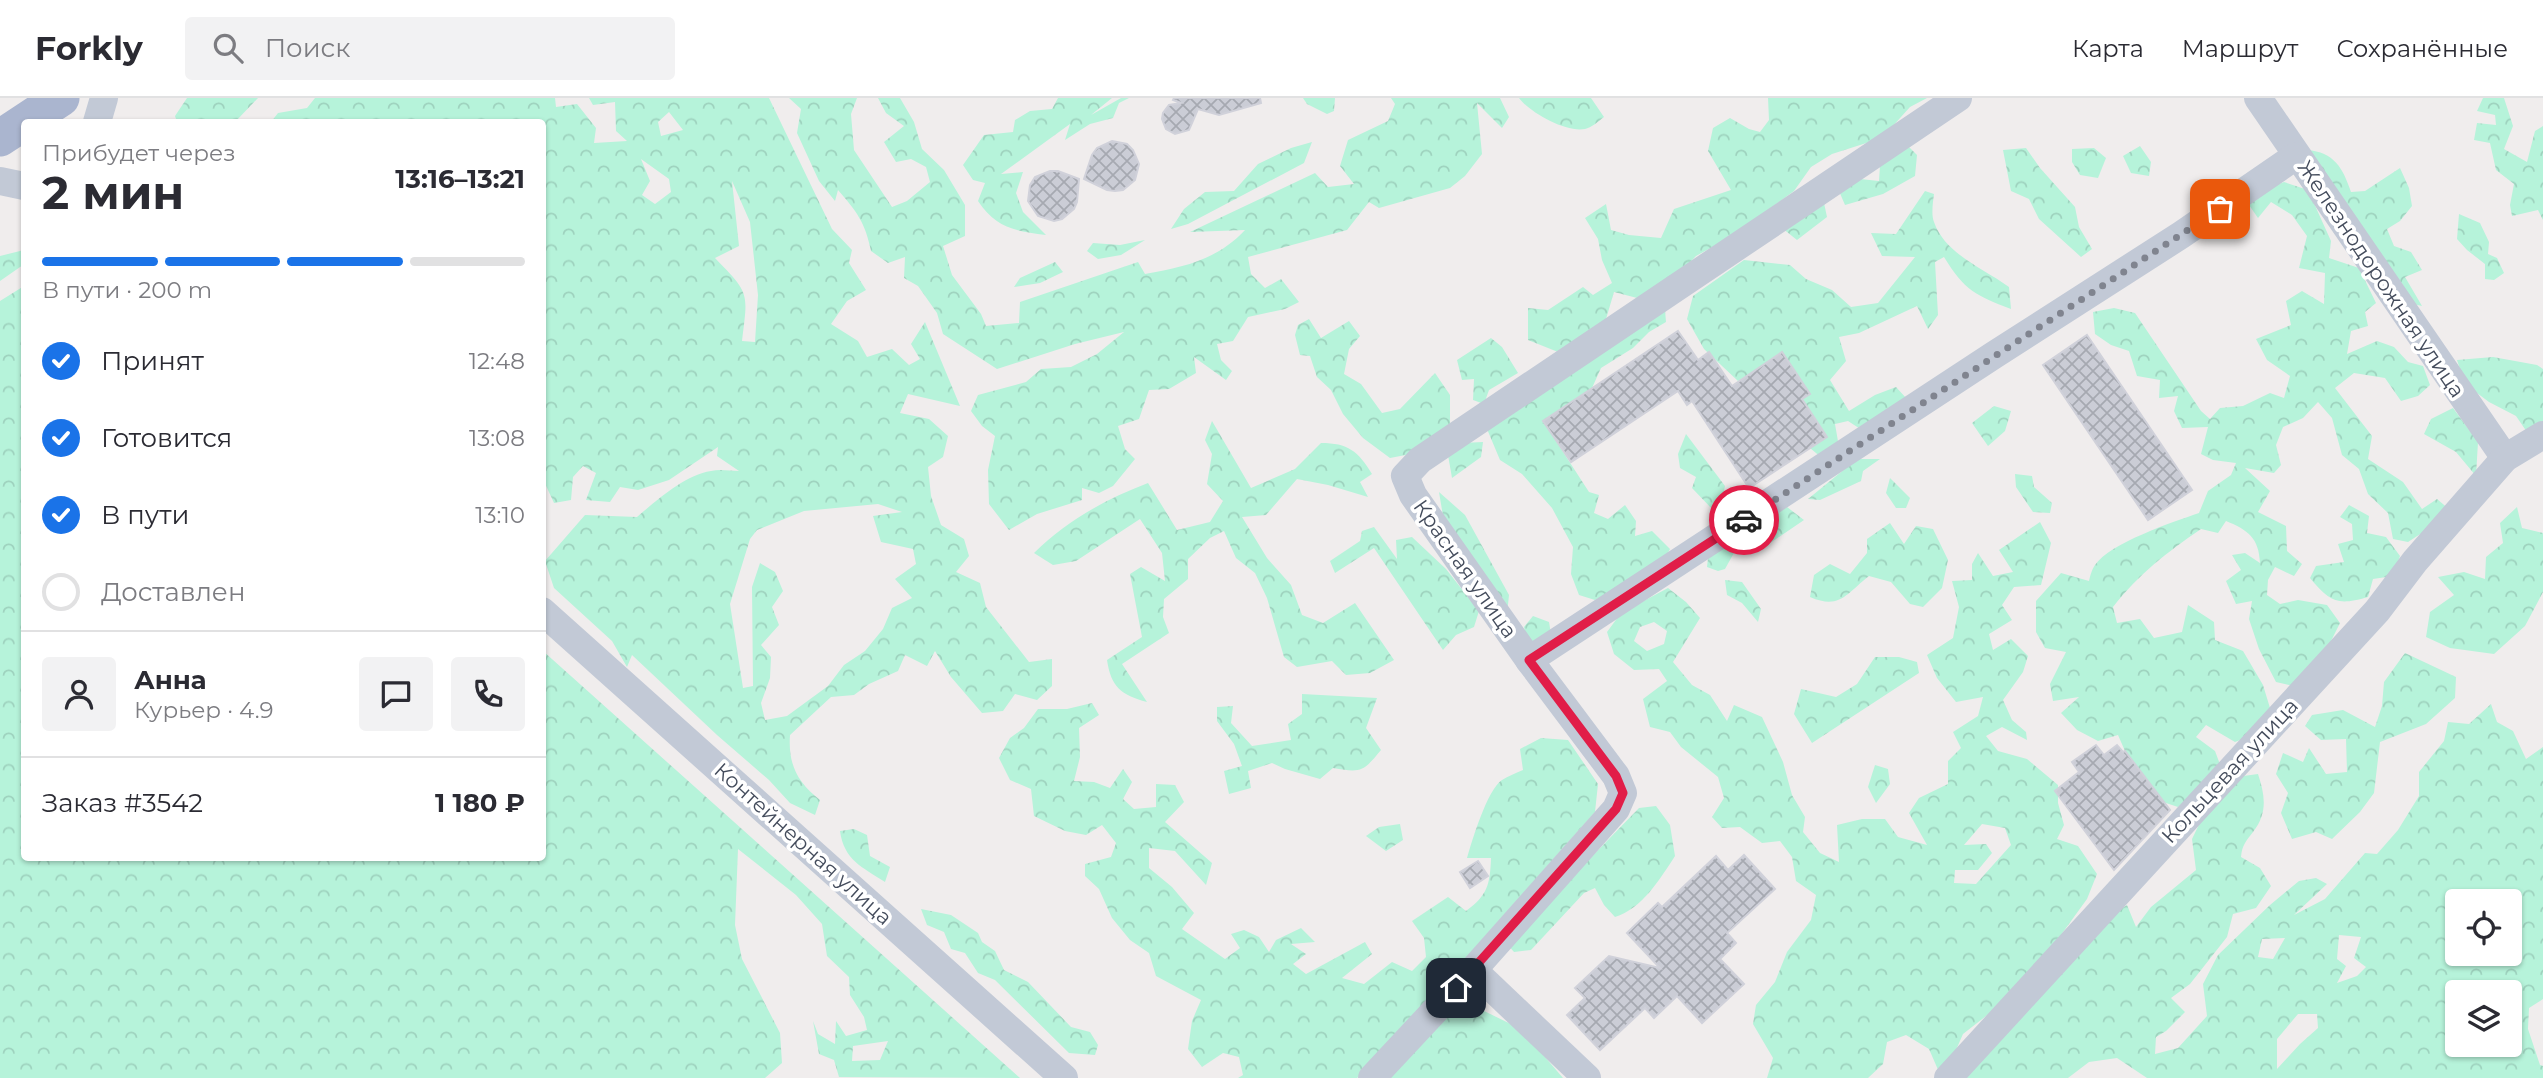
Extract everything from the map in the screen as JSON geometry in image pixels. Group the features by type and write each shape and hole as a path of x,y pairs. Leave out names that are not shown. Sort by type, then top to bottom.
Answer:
{"main road":[{"path":"29,119 61,98"},
{"path":"0,138 21,124"}],"street":[{"path":"98,119 104,98"},
{"name":"Красная улица","path":"1372,1078 1473,970 1616,809 1623,793 1616,776 1529,660 1413,495 1405,476 1420,460 1958,98"},
{"name":"Железнодорожная улица","path":"2258,98 2505,458"},
{"path":"1529,660 2181,235 2296,156"},
{"path":"0,181 21,185"},
{"name":"Кольцевая улица","path":"1948,1078 2377,611 2415,561 2505,458 2543,435"},
{"name":"Контейнерная улица","path":"546,615 1064,1078"},
{"path":"1473,970 1587,1078"}],"green space":[{"path":"187,98 258,98 238,119 176,119 175,116"},
{"path":"315,98 555,98 556,107 577,104 596,128 594,143 627,141 616,131 615,102 593,105 589,98 769,98 832,229 852,250 849,263 866,290 847,301 831,324 858,341 867,357 892,349 909,365 920,359 911,344 925,322 960,406 908,394 900,413 929,419 948,436 943,457 928,467 931,496 941,525 964,539 969,556 956,572 980,583 986,607 1029,662 1052,659 1052,686 1037,700 1015,694 1003,711 982,713 951,677 935,651 927,666 905,655 898,671 869,684 854,695 831,697 790,735 791,755 796,772 805,786 820,800 815,815 790,803 769,780 632,655 627,667 612,641 554,588 546,560 585,515 637,517 691,477 714,470 739,471 717,456 718,447 669,480 638,490 620,487 610,502 586,500 596,473 583,466 573,477 571,500 554,503 546,486 546,119 273,119 278,113 307,108","holes":["669,112 683,130 661,136 658,122","641,159 669,179 671,192 655,204 642,195 650,181","732,181 750,222 758,295 755,342 742,341 744,295 735,279 715,258 739,246","878,504 902,512 873,516 881,542 913,549 916,564 895,579 912,598 892,608 883,629 865,651 844,665 828,686 787,716 765,720 761,703 770,678 771,657 761,645 779,625 772,607 783,591 775,572 760,563 752,587 753,686 743,688 730,604 750,539 757,530 804,511"]},
{"path":"789,98 857,98 851,114 854,150 892,207 907,201 930,182 926,167 911,159 896,162 884,142 904,126 886,113 878,98 900,98 914,122 922,149 944,170 965,205 965,236 943,246 952,275 981,314 986,326 1019,323 1020,302 1138,262 1145,274 1199,261 1223,249 1245,230 1190,232 1315,173 1328,187 1354,184 1340,166 1348,140 1388,121 1395,104 1391,98 1500,98 1509,117 1502,128 1477,103 1482,154 1465,176 1450,188 1379,208 1369,202 1347,230 1248,257 1251,274 1265,288 1281,279 1299,302 1285,309 1248,317 1233,341 1217,344 1221,360 1232,371 1226,380 1194,357 1196,373 1169,389 1149,390 1139,419 1118,426 1125,449 1135,459 1113,486 1099,493 1082,488 1082,500 1037,514 1009,530 989,504 988,470 995,436 982,426 971,411 978,395 1026,382 1041,369 1071,367 1097,354 1124,332 1075,344 997,369 943,334 937,313 918,286 904,278 905,257 888,263 871,251 863,225 850,205 838,190 835,201 819,181 797,133 801,109"},
{"path":"1058,98 1112,98 1091,115 1121,98 1129,98 1119,103 1113,118 1090,124 1065,140 1070,124 1001,174 1023,172 1016,193 1023,212 1046,235 1007,227 992,217 978,201 985,183 973,180 963,165 984,135 1013,132 1015,120 1030,111 1052,109"},
{"path":"1303,98 1335,98 1334,111 1327,114 1307,104"},
{"path":"1519,98 1591,98 1604,117 1587,128 1568,128 1539,115"},
{"path":"1768,98 1927,98 1910,107 1882,138 1832,154 1811,167 1794,191 1734,235 1696,256 1675,278 1641,299 1614,292 1606,319 1558,352 1528,340 1528,308 1548,310 1583,287 1593,295 1612,283 1602,260 1598,239 1585,218 1606,204 1611,230 1661,238 1674,209 1731,190 1708,151 1713,128 1730,118 1760,132 1769,120"},
{"path":"2483,98 2504,98 2513,126 2504,149 2527,162 2535,131 2543,126 2543,220 2538,210 2512,216 2510,205 2514,184 2496,170 2490,143 2474,140 2477,123 2496,125 2495,115 2477,111"},
{"path":"1312,142 1304,163 1188,224 1171,229 1184,209 1205,192 1234,191 1258,164 1291,148"},
{"path":"2140,146 2151,162 2149,176 2131,173 2123,156"},
{"path":"1909,147 1917,155 1915,176 1883,194 1845,205 1839,191 1860,179 1879,181 1880,166"},
{"path":"2026,148 2075,207 2079,227 2092,249 2081,257 2039,219 2029,199 2011,191 2003,150"},
{"path":"2094,148 2106,158 2098,178 2080,175 2072,162 2072,149"},
{"path":"2307,150 2331,158 2341,169 2351,192 2365,191 2400,168 2409,188 2412,206 2400,221 2387,229 2394,246 2411,252 2422,270 2405,277 2422,306 2409,303 2403,285 2386,270"},
{"path":"2284,182 2308,190 2331,241 2329,258 2359,268 2376,303 2365,312 2368,326 2351,331 2347,354 2377,341 2394,347 2408,362 2423,366 2430,385 2418,396 2401,401 2385,378 2354,373 2335,388 2372,436 2368,459 2403,482 2422,509 2437,499 2450,510 2408,542 2393,539 2388,513 2368,494 2359,469 2342,455 2332,418 2318,402 2303,418 2283,427 2276,445 2281,465 2274,473 2245,468 2270,491 2258,512 2286,526 2287,551 2302,564 2294,576 2275,567 2268,580 2267,595 2280,604 2298,600 2327,605 2340,623 2322,659 2293,686 2276,682 2259,649 2249,619 2252,601 2236,604 2226,581 2241,570 2232,555 2245,553 2260,563 2255,541 2240,528 2226,521 2218,533 2201,529 2154,564 2133,584 2113,607 2117,623 2140,619 2154,638 2182,632 2188,605 2214,622 2215,640 2243,651 2263,685 2270,708 2251,736 2235,742 2206,725 2196,737 2215,751 2221,767 2178,807 2163,802 2125,751 2118,735 2098,741 2077,730 2061,713 2079,697 2053,701 2050,684 2066,652 2045,648 2036,632 2036,601 2061,573 2089,581 2095,565 2114,549 2143,534 2199,513 2208,491 2231,475 2236,463 2213,460 2201,454 2208,427 2182,428 2174,411 2178,396 2159,398 2160,380 2137,376 2129,351 2111,345 2095,334 2093,312 2114,308 2135,313 2201,411 2210,419 2220,408 2243,406 2270,393 2284,398 2290,376 2267,360 2256,339 2291,325 2286,301 2302,291 2324,304 2325,273 2299,268 2307,236 2292,215 2271,202 2258,218 2249,205 2262,191"},
{"path":"1925,191 1934,194 1933,216 1939,233 1956,252 2009,287 2011,309 1988,300 1965,285 1944,257 1935,262 1938,315 1928,329 1917,306 1859,333 1839,337 1846,361 1830,380 1849,411 1875,395 1896,387 1907,399 1865,432 1848,421 1835,424 1839,447 1822,458 1810,448 1827,436 1802,399 1809,394 1782,353 1738,381 1704,349 1687,319 1693,296 1744,260 1790,265 1806,279 1832,290 1851,307 1878,303 1915,257 1882,256 1871,233 1896,234"},
{"path":"1824,203 1827,217 1797,240 1782,228"},
{"path":"2459,214 2480,223 2489,242 2488,254 2497,258 2504,273 2494,280 2485,279 2485,264 2457,239"},
{"path":"1145,240 1121,255 1098,259 1087,251 1093,243 1120,245"},
{"path":"21,251 21,266 0,281 0,256"},
{"path":"1055,262 1063,272 1040,283 1014,287 1020,278"},
{"path":"21,288 21,861 546,861 546,654 1020,1078 839,1077 834,1060 819,1054 813,1021 818,1034 835,1044 836,1021 846,1036 867,1030 864,1017 850,995 849,977 827,956 822,924 796,895 738,849 735,925 742,959 780,1033 782,1063 765,1078 0,1078 0,301","holes":["888,1041 880,1060 852,1061 853,1046"]},
{"path":"1665,310 1666,322 1649,332 1633,348 1601,368 1592,388 1543,421 1589,492 1599,495 1594,513 1608,519 1625,505 1636,521 1635,536 1652,531 1670,549 1662,564 1595,600 1579,595 1571,574 1573,547 1552,508 1522,474 1500,460 1487,429"},
{"path":"1309,319 1321,338 1349,321 1360,336 1349,349 1344,374 1361,384 1382,413 1400,409 1435,373 1450,395 1450,427 1416,453 1390,458 1363,438 1343,414 1331,390 1317,377 1310,356 1300,355 1295,335 1298,325"},
{"path":"1491,338 1502,347 1518,373 1489,390 1484,404 1473,400 1474,379 1462,380 1457,360"},
{"path":"2493,357 2537,365 2543,369 2543,434 2529,435 2516,416 2489,402 2465,384 2457,360"},
{"path":"1994,406 2011,411 2005,431 1988,446 1972,423"},
{"path":"2453,408 2478,442 2476,476 2456,452 2424,434 2431,419"},
{"path":"1212,421 1251,488 1295,469 1321,443 1345,447 1362,459 1372,474 1360,482 1368,497 1297,479 1266,515 1242,517 1267,558 1291,585 1302,615 1323,623 1355,603 1394,660 1370,673 1346,675 1332,661 1297,667 1284,657 1267,598 1255,573 1236,558 1224,531 1210,538 1188,559 1188,579 1164,599 1163,617 1169,633 1122,664 1147,702 1124,693 1115,683 1107,660 1142,637 1130,574 1141,567 1165,581 1162,553 1140,519 1076,561 1053,565 1034,553 1046,541 1087,512 1148,483 1177,530 1210,522 1223,501 1207,484 1212,454 1205,440"},
{"path":"1686,434 1725,486 1721,505 1713,510 1692,488 1696,477 1680,468 1678,454"},
{"path":"1483,442 1481,457 1452,478 1448,455 1462,443"},
{"path":"1857,459 1880,459 1863,471 1861,481 1820,500 1808,499"},
{"path":"2015,474 2032,476 2034,487 2052,503 2050,513 2033,512 2016,487"},
{"path":"1890,478 1910,498 1906,508 1896,508 1886,493"},
{"path":"1439,492 1465,515 1509,595 1507,614 1444,522"},
{"path":"2349,505 2369,516 2367,533 2386,537 2400,556 2393,576 2373,579 2368,597 2341,601 2329,597 2310,578 2316,566 2344,562 2338,544 2353,540 2352,524 2340,517"},
{"path":"1787,507 1804,520 1760,550 1755,542 1735,551 1725,569 1718,571 1707,567 1708,558"},
{"path":"2517,507 2522,528 2543,533 2543,592 2525,626 2494,654 2450,648 2426,637 2430,612 2454,595 2438,577 2464,572 2485,579 2486,557 2503,543 2500,523"},
{"path":"2040,522 2051,543 2041,585 2014,587 2002,605 2012,620 1989,634 1993,650 2011,639 2028,656 2023,672 2003,700 2012,720 2026,732 2027,740 2002,727 1986,736 1998,751 2027,759 2058,785 2058,803 2064,825 2057,839 2078,846 2097,874 2087,899 2037,968 2004,1002 1963,1034 1952,1059 1939,1072 1929,1049 1906,1035 1887,1042 1883,1064 1868,1078 1767,1078 1773,1058 1753,1024 1756,1005 1775,982 1787,952 1811,920 1816,895 1796,881 1792,857 1780,841 1762,843 1740,827 1722,828 1712,817 1724,798 1718,777 1681,747 1670,732 1650,727 1643,699 1667,681 1659,669 1634,670 1614,654 1607,632 1621,613 1668,588 1700,618 1673,662 1692,685 1710,695 1727,721 1734,705 1762,717 1783,762 1792,795 1805,817 1803,832 1820,853 1839,862 1837,825 1862,819 1885,819 1898,837 1927,845 1909,813 1919,798 1948,784 1948,761 1961,748 1953,732 1978,716 1983,697 1956,702 1937,678 1927,655 1953,638 1959,607 1952,581 1972,580 1972,564 1978,553 1993,576 2013,572 1999,550","holes":["1654,622 1667,631 1664,644 1647,651 1634,641 1640,627","1982,824 2005,828 2011,845 1976,884 1954,883 1955,870 1978,870 1992,853 1986,844 1964,845"]},
{"path":"1890,523 1904,544 1916,526 1933,529 1948,560 1942,588 1923,607 1910,604 1891,582 1869,576 1836,601 1820,601 1810,597 1814,575 1830,564 1850,574 1867,553 1867,539"},
{"path":"1374,527 1397,559 1396,540 1412,537 1446,569 1479,611 1474,627 1456,635 1443,650 1374,548 1335,573 1330,561 1360,541 1362,531"},
{"path":"1725,580 1742,582 1761,609 1758,622 1742,603 1727,595"},
{"path":"1533,616 1549,622 1551,634 1527,645 1524,627"},
{"path":"2405,653 2456,677 2455,698 2426,724 2380,742 2374,793 2360,812 2332,839 2316,832 2292,839 2281,813 2288,793 2276,774 2283,753 2303,762 2309,748 2326,774 2347,772 2346,739 2321,740 2305,726 2312,715 2343,710 2375,727 2382,706 2384,682"},
{"path":"1875,657 1899,657 1917,662 1919,673 1812,743 1794,714 1801,689 1836,697 1857,684"},
{"path":"1302,694 1377,698 1366,728 1381,750 1361,769 1333,768 1320,779 1272,763 1248,771 1251,788 1229,794 1224,771 1242,766 1234,744 1217,721 1217,707 1233,706 1231,723 1252,746 1291,740 1288,724 1302,714"},
{"path":"1092,703 1099,715 1079,728 1080,757 1074,781 1094,782 1110,788 1123,769 1132,782 1123,799 1134,809 1156,807 1156,784 1175,785 1184,802 1165,822 1212,863 1206,885 1175,851 1149,848 1149,868 1172,887 1194,913 1182,929 1225,959 1240,948 1231,934 1244,930 1259,937 1269,952 1276,940 1301,928 1315,942 1291,944 1306,954 1293,964 1306,974 1365,942 1372,954 1342,978 1364,984 1392,962 1412,971 1426,957 1424,938 1412,921 1448,897 1466,911 1483,894 1490,875 1491,858 1467,858 1481,816 1496,786 1523,770 1520,749 1541,738 1568,740 1598,784 1595,812 1357,1078 1238,1078 1243,1075 1239,1057 1223,1053 1202,1067 1188,1049 1192,1021 1201,1000 1156,976 1149,953 1130,940 1112,918 1099,889 1085,876 1085,864 1111,857 1116,843 1102,825 1086,835 1065,831 1034,816 1031,789 1010,780 999,758 1010,738 1024,728 1038,709 1067,709"},
{"path":"2491,704 2497,722 2513,731 2526,759 2543,747 2543,999 2529,1008 2528,1029 2540,1065 2543,1066 2543,1078 2147,1078 2117,1058 2089,1062 2068,1078 1965,1078 2102,921 2127,905 2136,927 2151,907 2196,870 2192,839 2208,806 2236,777 2258,774 2263,811 2258,825 2243,846 2241,857 2260,868 2271,886 2256,908 2233,914 2227,937 2190,984 2171,998 2185,1012 2156,1037 2155,1054 2178,1048 2207,1016 2203,984 2218,955 2299,881 2316,878 2327,884 2294,915 2325,899 2365,853 2377,854 2398,830 2419,796 2419,772 2444,741 2448,722 2469,724","holes":["2339,935 2361,937 2354,958 2366,967 2357,976 2337,983 2346,966 2337,959","2285,938 2273,959 2258,957 2262,939","2298,1014 2317,1014 2318,1028 2277,1069 2277,1039"]},
{"path":"1875,765 1888,769 1890,784 1876,803 1868,787"},
{"path":"1656,806 1670,825 1675,856 1642,900 1615,917 1604,905 1595,888 1584,893 1531,950 1514,952 1507,944 1639,808"},
{"path":"1400,824 1403,840 1386,851 1366,836 1379,827"},
{"path":"854,829 867,835 870,856 890,867 885,882 855,862 845,849 840,831"},
{"path":"921,909 951,915 978,933 982,942 995,951 1004,970 1028,982 1071,1027 1090,1032 1098,1045 1095,1055 1069,1053 995,980 978,973 965,953 951,949 944,932 927,925"},
{"path":"1452,1008 1480,1009 1521,1029 1563,1078 1384,1078"}],"building":[{"path":"1260,98 1261,103 1219,115 1198,109 1189,130 1175,134 1166,129 1162,119 1169,105 1181,103 1173,100"},
{"path":"1112,141 1127,144 1139,164 1135,180 1123,190 1107,190 1084,179 1097,148"},
{"path":"1058,171 1079,179 1074,209 1062,219 1054,221 1038,216 1028,201 1030,185 1035,177"},
{"path":"1678,331 1698,360 1709,352 1732,386 1782,352 1810,394 1802,399 1827,437 1749,488 1692,401 1687,405 1678,391 1571,462 1543,421"},
{"path":"2087,335 2192,490 2148,520 2043,365"},
{"path":"2096,745 2104,755 2117,745 2125,751 2170,810 2114,870 2055,791 2079,772 2072,762"},
{"path":"1744,855 1775,889 1727,933 1736,943 1720,959 1744,984 1702,1023 1677,996 1654,1018 1645,1008 1600,1050 1567,1015 1585,998 1575,988 1609,956 1660,968 1627,933 1658,903 1662,907 1716,856 1728,870"},
{"path":"1478,861 1488,876 1470,888 1460,872"}],"way so far":[{"path":"1744,520 2220,209"}],"route":[{"path":"1456,988 1616,809 1623,793 1616,776 1529,660 1744,520"}]}
